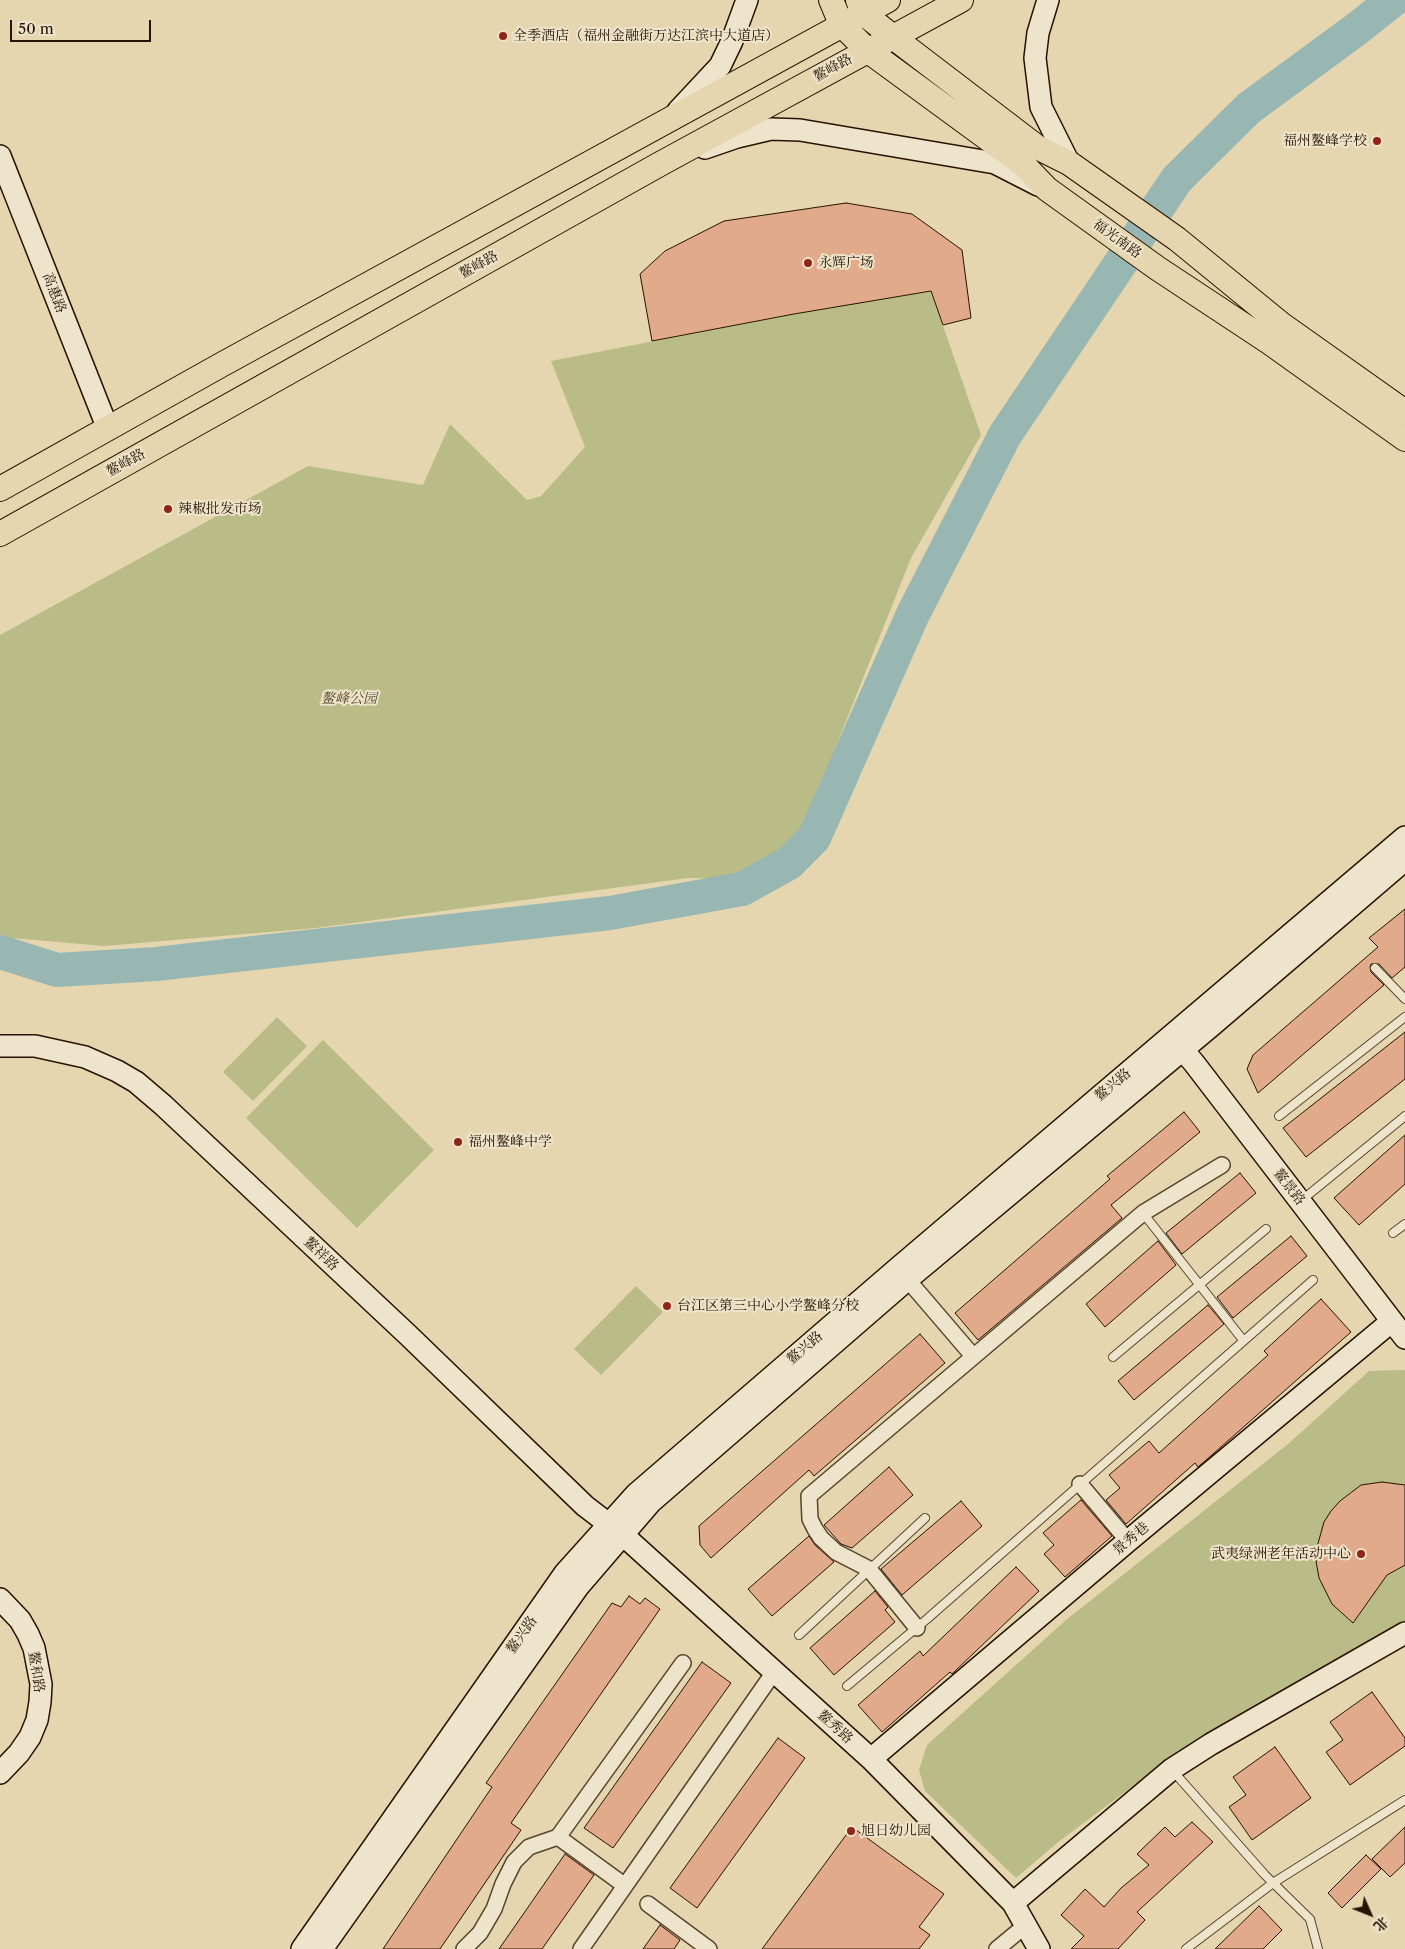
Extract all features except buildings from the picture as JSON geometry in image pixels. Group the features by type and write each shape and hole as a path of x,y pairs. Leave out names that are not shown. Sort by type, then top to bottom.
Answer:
{"main road":[{"path":"831,0 841,24"},
{"path":"0,489 841,24 861,6 888,0"},
{"name":"鳌峰路","path":"0,534 660,164 961,0"},
{"path":"861,6 892,37 1037,147 1068,162 1177,239 1281,324 1405,412"},
{"name":"福光南路","path":"841,24 867,50 1024,165 1047,189 1157,268 1269,342 1405,439"}],"street":[{"path":"669,120 720,66 732,41 747,0"},
{"path":"1048,0 1038,33 1036,58 1041,107 1068,162"},
{"path":"660,164 737,137 771,129 800,130 995,163 1047,189"},
{"name":"高惠路","path":"0,156 108,429"},
{"name":"鳌兴路","path":"1176,1043 1405,837"},
{"name":"鳌兴路","path":"308,1949 565,1573 616,1530 636,1494 903,1273 1176,1043 1405,860"},
{"name":"鳌景路","path":"1176,1043 1405,1338"},
{"name":"鳌祥路","path":"0,1046 35,1046 69,1052 102,1064 136,1082 163,1105 400,1328 585,1506 616,1530"},
{"path":"917,1628 869,1569 836,1552 821,1538 810,1519 809,1496 1143,1213 1222,1165"},
{"path":"903,1273 973,1356"},
{"name":"景秀巷","path":"871,1760 1128,1541 1392,1321"},
{"path":"1080,1484 1128,1541"},
{"name":"鳌秀路","path":"616,1530 871,1760 1013,1903 1039,1949"},
{"name":"鳌和路","path":"0,1599 20,1620 28,1634 34,1648 41,1684 40,1702 30,1737 19,1753 0,1773"},
{"path":"1013,1903 1172,1770 1211,1744 1405,1633"},
{"path":"464,1949 480,1933 494,1909 503,1884 514,1862 529,1847 558,1837 683,1663"},
{"path":"580,1949 774,1672"},
{"path":"558,1837 624,1885"},
{"path":"648,1904 709,1949"},
{"path":"997,1949 1026,1925"}],"lane":[{"path":"1375,968 1405,999"},
{"path":"1279,1116 1405,1017"},
{"path":"1300,1201 1405,1116"},
{"path":"1143,1213 1243,1340"},
{"path":"1393,1233 1405,1224"},
{"path":"1114,1356 1266,1228"},
{"path":"847,1686 917,1628 1313,1280"},
{"path":"799,1635 925,1518"},
{"path":"1172,1770 1273,1883 1310,1919 1318,1949"},
{"path":"1186,1949 1273,1883 1405,1800"}],"green space":[{"name":"鳌峰公园","path":"931,291 981,435 911,558 803,829 789,846 757,868 743,875 726,879 688,878 316,928 104,946 0,937 0,635 308,466 423,485 450,424 527,500 541,496 585,447 551,361 794,314"},
{"path":"277,1017 307,1046 253,1101 223,1072"},
{"path":"323,1040 434,1150 357,1228 246,1118"},
{"path":"636,1286 663,1312 601,1375 574,1349"},
{"path":"1405,1370 1405,1622 1153,1771 1057,1843 1016,1878 925,1791 919,1770 927,1745 1066,1620 1288,1444 1369,1371"}],"waterway":[{"path":"0,952 57,970 156,964 610,913 742,889 789,863 814,838 913,614 1005,435 1177,179 1249,108 1393,0"}],"place":[{"name":"全季酒店（福州金融街万达江滨中大道店）","path":"503,36"},
{"name":"福州鳌峰学校","path":"1377,141"},
{"name":"永辉广场","path":"808,263"},
{"name":"辣椒批发市场","path":"168,509"},
{"name":"福州鳌峰中学","path":"458,1142"},
{"name":"台江区第三中心小学鳌峰分校","path":"667,1306"},
{"name":"武夷绿洲老年活动中心","path":"1361,1554"},
{"name":"旭日幼儿园","path":"851,1831"}]}
